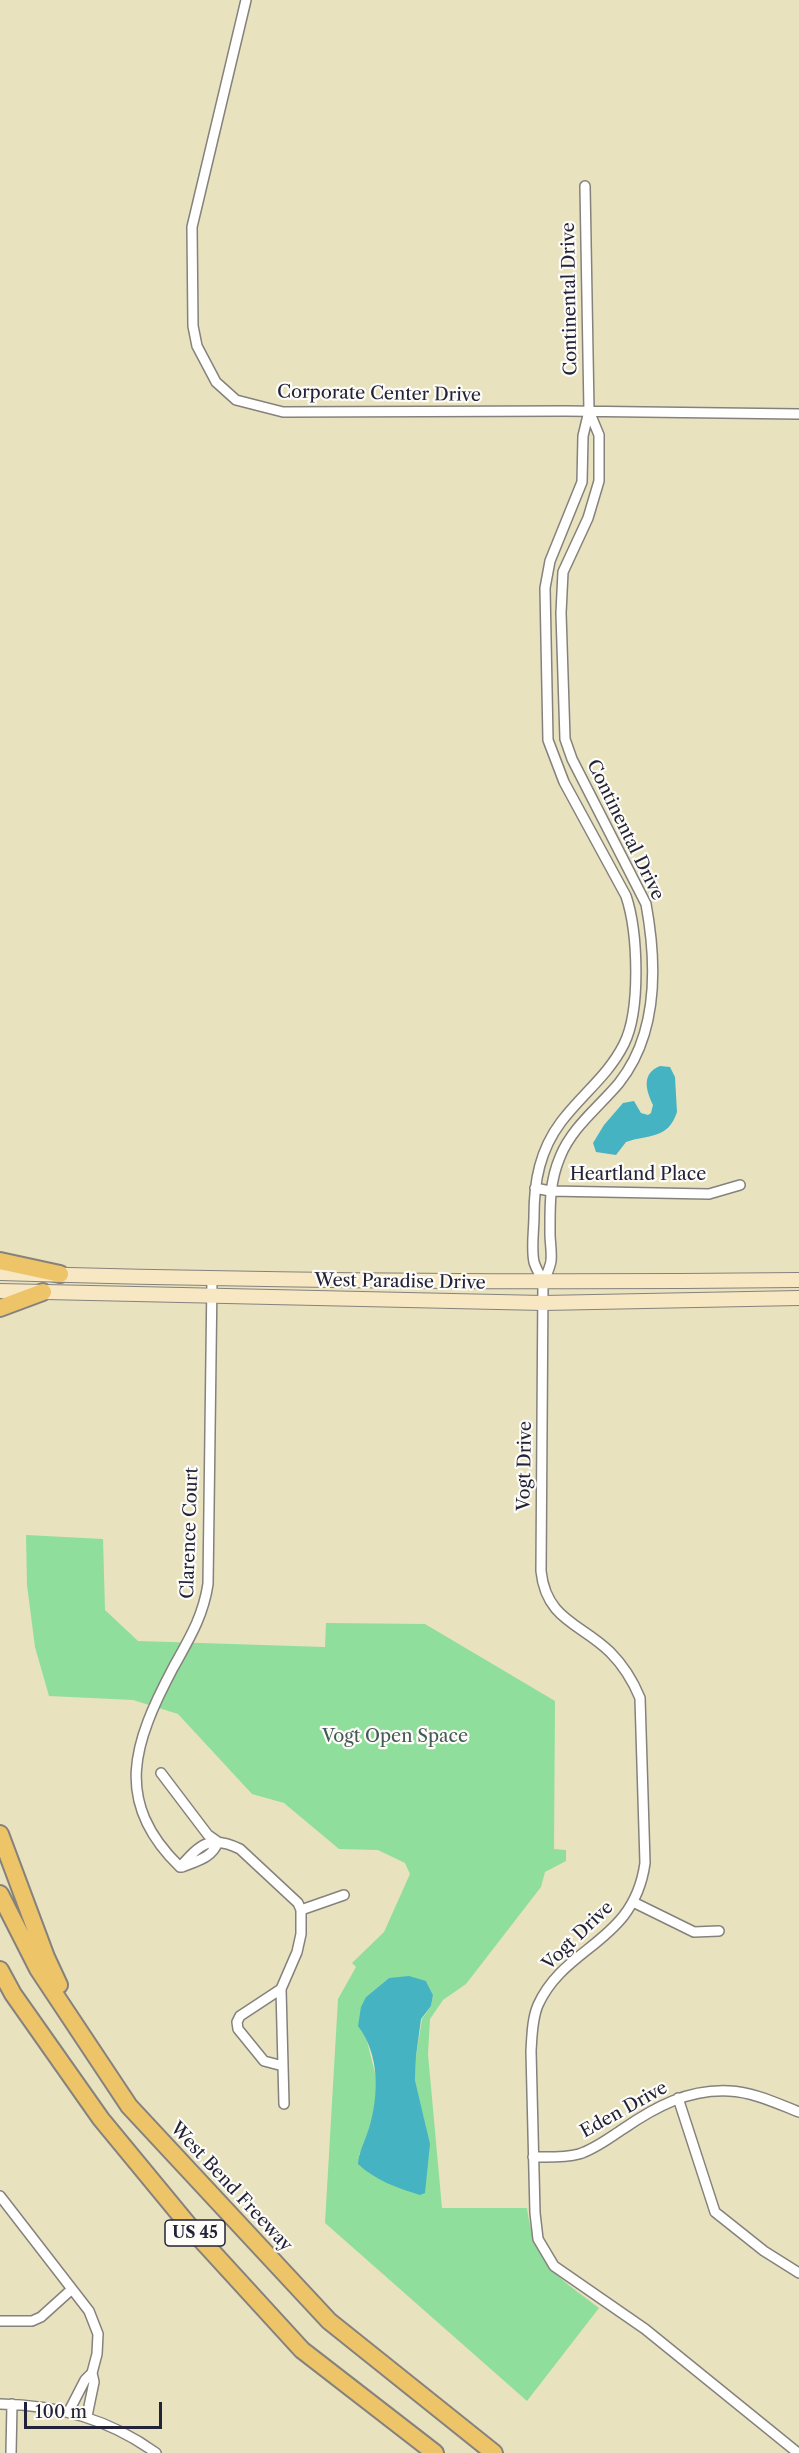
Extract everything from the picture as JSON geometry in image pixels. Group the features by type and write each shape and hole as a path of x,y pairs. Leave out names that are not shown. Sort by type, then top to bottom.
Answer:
{"highway":[{"path":"0,1261 60,1274"},
{"path":"0,1308 43,1292"},
{"path":"0,1834 46,1957 80,2029"},
{"name":"West Bend Freeway","path":"0,1894 38,1969 129,2106 329,2321 494,2453"},
{"name":"US 45","path":"0,1972 13,1994 101,2118 195,2233 302,2350 435,2453"}],"street":[{"name":"Corporate Center Drive","path":"246,0 192,227 193,326 197,346 216,382 236,400 283,412 589,411 799,414"},
{"name":"Continental Drive","path":"543,1282 534,1261 535,1188 542,1156 562,1120 609,1071 625,1042 634,1011 635,931 632,913 626,896 564,782 548,740 544,588 550,561 582,482 583,436 589,411 585,186"},
{"name":"Continental Drive","path":"543,1282 551,1261 550,1191 561,1155 576,1129 633,1063 643,1042 651,1011 651,938 646,904 572,759 565,739 561,613 564,572 588,518 598,481 600,435 589,411"},
{"name":"Heartland Place","path":"535,1188 550,1191 709,1194 740,1185"},
{"name":"West Paradise Drive","path":"0,1273 212,1279 543,1282 799,1280"},
{"name":"Clarence Court","path":"212,1279 206,1600 152,1712 139,1746 136,1767 139,1801 146,1821 165,1852 180,1867 209,1856 214,1852 218,1842"},
{"name":"Vogt Drive","path":"543,1282 541,1578 559,1612 571,1624 609,1651 633,1682 640,1698 645,1863 642,1880 633,1902 620,1922 568,1967 550,1986 538,2005 532,2027 531,2051 534,2213 538,2239 554,2266 645,2329 798,2453"},
{"name":"West Paradise Drive","path":"0,1292 212,1297 401,1298 543,1303 799,1298"},
{"path":"161,1773 208,1835 218,1842 228,1843 240,1849 292,1898 301,1910 301,1934 297,1952 281,1989 284,2103"},
{"path":"301,1910 344,1895"},
{"path":"633,1902 694,1932 719,1931"},
{"path":"281,1989 240,2016 237,2022 238,2029 264,2061 283,2066"},
{"name":"Eden Drive","path":"533,2157 580,2153 607,2139 655,2108 678,2098 705,2092 730,2091 760,2097 799,2112"},
{"path":"678,2098 715,2212 764,2251 799,2273"},
{"path":"0,2196 88,2311 98,2334 97,2354 92,2373 94,2382 87,2416"},
{"path":"0,2321 32,2321 41,2317 72,2289"},
{"path":"69,2411 85,2380 92,2373"},
{"path":"0,2404 43,2406 87,2416 132,2436 156,2453"},
{"path":"11,2453 12,2404"}],"green space":[{"name":"Vogt Open Space","path":"26,1535 103,1539 105,1610 138,1641 325,1647 326,1623 425,1624 555,1701 554,1849 566,1850 566,1861 545,1872 541,1887 466,1984 443,2000 430,2019 428,2054 442,2208 527,2208 535,2243 542,2256 560,2277 599,2308 527,2401 325,2223 338,1999 356,1967 352,1963 384,1932 410,1874 405,1863 378,1850 339,1849 284,1803 252,1794 178,1714 133,1700 49,1696 35,1647 27,1585","holes":["389,1978 426,1981 433,1995 431,2006 422,2019 415,2080 426,2128 426,2181 359,2155 369,2129 376,2100 376,2077 366,2037 366,1997"]}],"water":[{"path":"660,1066 670,1067 675,1077 677,1112 673,1121 663,1132 626,1142 616,1155 596,1152 593,1143 604,1125 623,1103 634,1101 641,1113 648,1115 651,1113 653,1105 648,1094 647,1083 650,1073"},
{"path":"409,1976 426,1981 433,1995 431,2006 421,2019 416,2056 415,2080 430,2144 425,2193 420,2195 387,2183 358,2164 369,2128 376,2089 374,2062 365,2037 358,2026 361,2007 366,1997 389,1978"}]}
